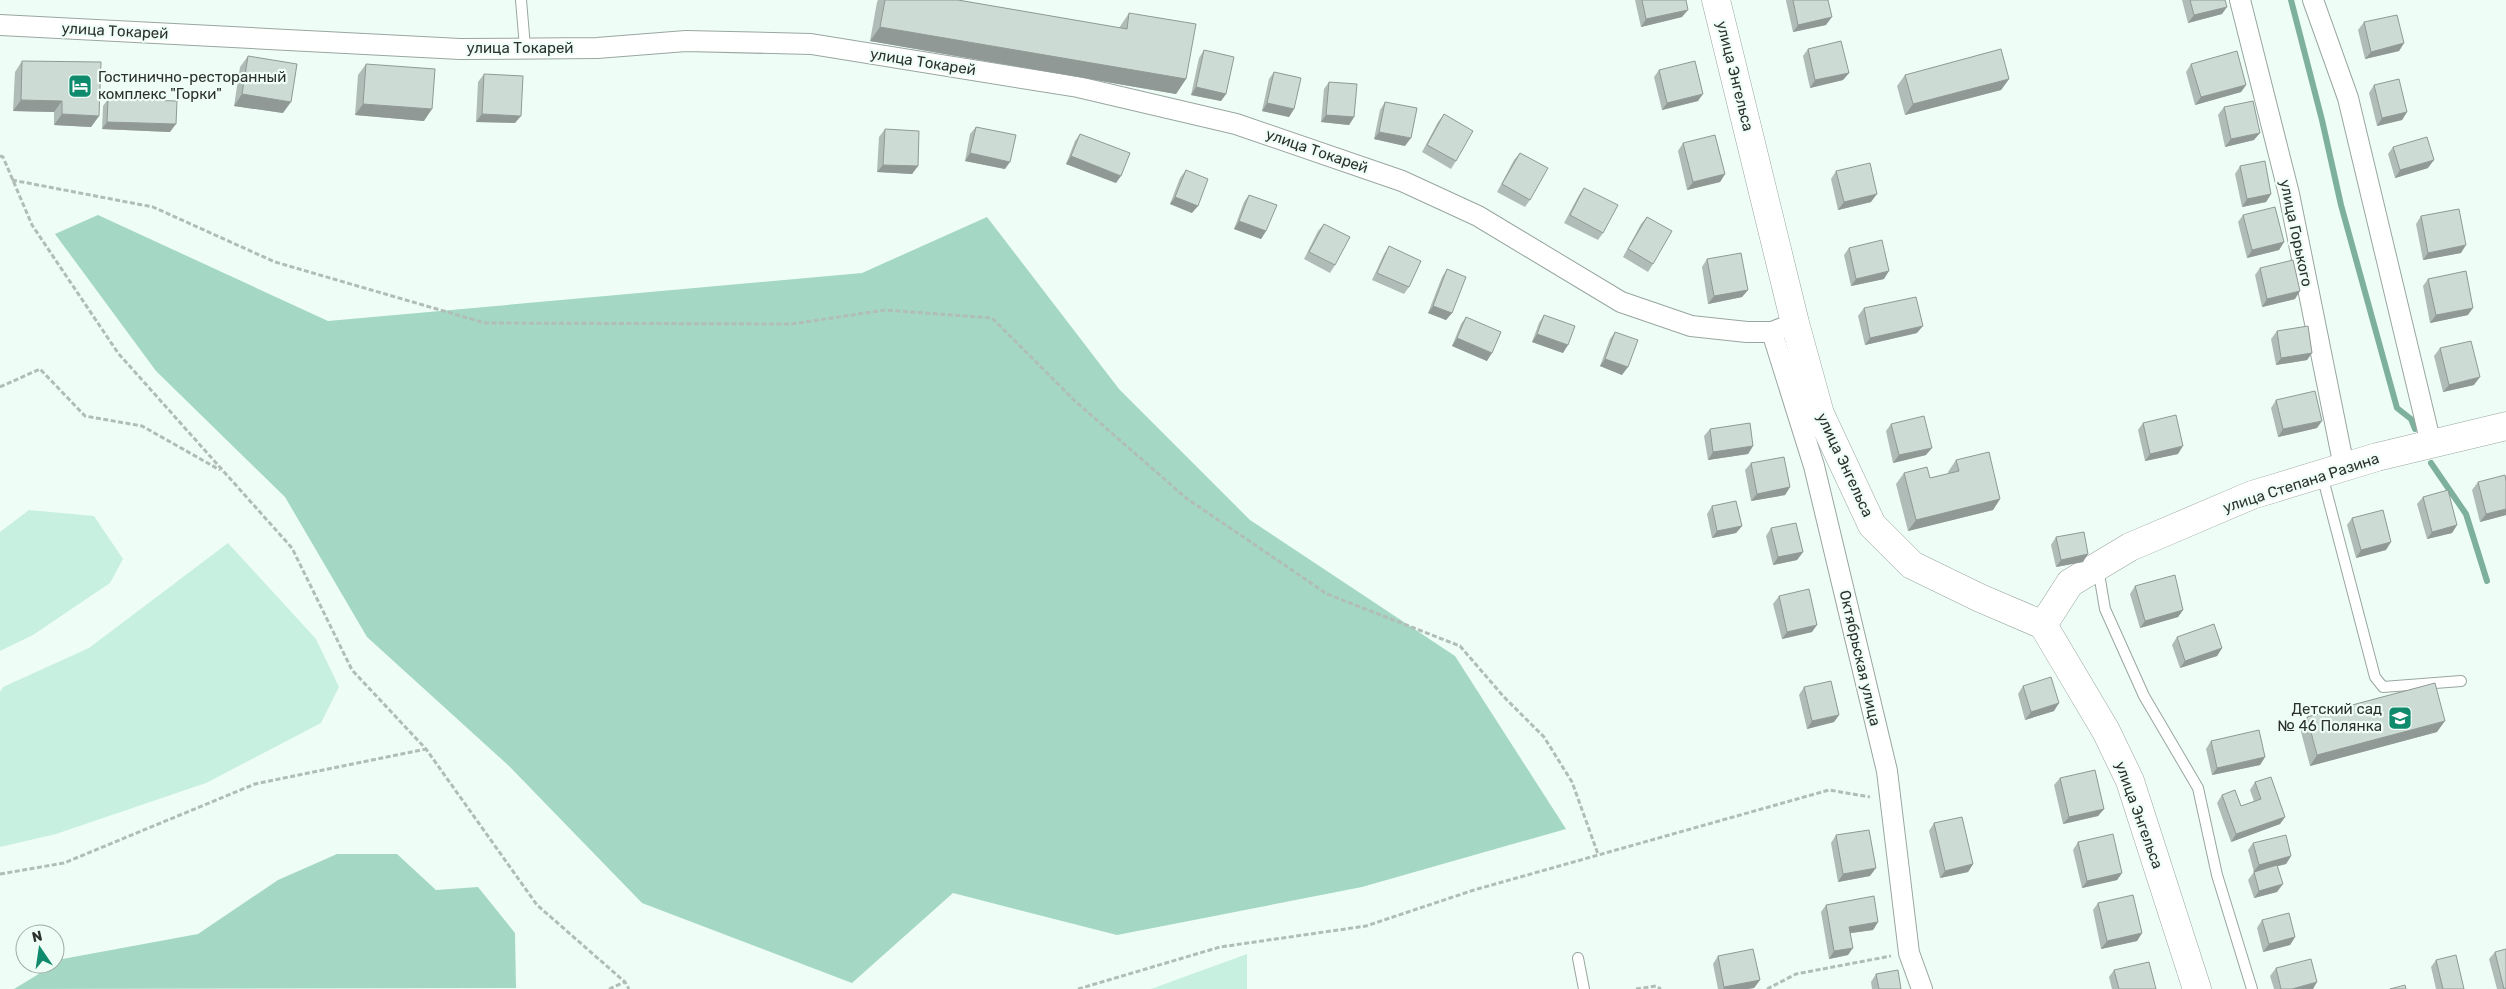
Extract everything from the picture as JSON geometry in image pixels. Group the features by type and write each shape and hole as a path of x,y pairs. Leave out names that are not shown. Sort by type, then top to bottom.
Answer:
{"street":[{"name":"улица Энгельса","path":"1716,0 1783,327 1820,414 1828,467 1872,525 1912,565 1980,598 2043,625 2106,731 2130,781 2197,989"},
{"name":"улица Горького","path":"2240,0 2289,194 2333,471"},
{"path":"2313,0 2348,98 2431,444"},
{"name":"улица Токарей","path":"0,25 460,48 596,48 686,42 811,44 1097,91 1236,124 1402,180 1478,216 1621,302 1690,326 1747,332 1783,327"},
{"name":"улица Степана Разина","path":"2043,625 2070,583 2097,565 2130,547 2252,495 2431,444 2506,426"},
{"name":"Октябрьская улица","path":"1828,467 1887,771 1909,953 1922,989"}],"lane":[{"path":"521,0 525,47"},
{"path":"2333,471 2374,677 2383,687 2460,681"},
{"path":"2097,565 2105,609 2144,696 2198,788 2217,875 2252,989"},
{"path":"1578,958 1584,989"}],"path":[{"path":"0,156 3,158 32,225 118,353 292,548 352,670 426,749 537,905 625,982 629,989"},
{"path":"12,180 152,206 275,262 485,323 792,324 886,310 992,318 1075,401 1186,498 1327,594 1460,646 1504,697 1544,737 1572,782 1598,854"},
{"path":"0,387 40,369 85,416 142,426 223,471"},
{"path":"0,874 64,863 255,784 426,749"},
{"path":"1078,989 1220,946 1366,926 1474,890 1829,790 1870,797 1887,771"},
{"path":"1767,989 1796,974 1909,953"},
{"path":"609,989 625,982"},
{"path":"1636,989 1656,986 1661,989"}],"green space":[{"path":"98,215 328,321 862,273 987,217 1119,389 1250,520 1455,656 1566,829 1362,887 1117,935 953,893 852,983 642,903 509,766 367,637 285,497 156,371 55,234"},
{"path":"29,510 94,516 123,559 110,583 33,635 0,651 0,532"},
{"path":"228,543 316,639 339,687 321,723 206,783 56,834 0,847 0,692 3,687 89,648"},
{"path":"337,854 397,854 436,890 478,887 515,933 516,988 14,989 39,974 65,974 65,959 198,934 278,880"},
{"path":"1247,954 1247,989 1151,989"}],"building":[{"path":"885,0 958,0 1127,29 1129,13 1196,24 1186,79 880,27"},
{"path":"1642,0 1686,0 1688,10 1646,19"},
{"path":"1793,0 1828,0 1832,17 1798,25"},
{"path":"2190,0 2225,0 2227,7 2194,15"},
{"path":"2397,15 2404,43 2371,52 2364,22"},
{"path":"1841,41 1849,73 1815,80 1808,49"},
{"path":"2001,49 2009,79 1913,104 1905,75"},
{"path":"1204,50 1234,57 1226,94 1196,87"},
{"path":"2237,51 2246,85 2201,97 2191,64"},
{"path":"248,56 297,64 291,102 242,94"},
{"path":"22,61 101,62 99,116 62,114 62,101 21,100"},
{"path":"1695,61 1703,94 1667,103 1659,70"},
{"path":"366,64 435,69 432,109 363,104"},
{"path":"1274,72 1301,78 1294,109 1267,103"},
{"path":"484,74 523,76 521,116 482,114"},
{"path":"2399,79 2407,112 2382,118 2374,85"},
{"path":"1329,82 1357,84 1354,117 1326,115"},
{"path":"108,99 177,101 176,124 107,122"},
{"path":"2253,101 2260,133 2231,139 2224,107"},
{"path":"1385,102 1417,108 1411,138 1379,132"},
{"path":"1444,114 1473,131 1456,161 1427,145"},
{"path":"976,127 1016,135 1010,162 970,153"},
{"path":"885,129 919,131 918,166 883,165"},
{"path":"1080,134 1130,153 1121,176 1071,156"},
{"path":"1715,135 1725,174 1693,182 1683,143"},
{"path":"2427,137 2434,160 2400,170 2393,147"},
{"path":"1520,153 1548,168 1530,200 1502,184"},
{"path":"2265,161 2271,194 2247,199 2240,166"},
{"path":"1870,163 1877,194 1844,202 1836,171"},
{"path":"1186,170 1208,179 1198,206 1175,197"},
{"path":"1584,188 1618,205 1603,233 1570,215"},
{"path":"1249,195 1277,205 1266,231 1239,221"},
{"path":"2275,207 2284,242 2252,250 2243,215"},
{"path":"2459,209 2466,245 2428,253 2421,216"},
{"path":"1647,217 1672,231 1653,264 1628,249"},
{"path":"1324,224 1350,237 1335,265 1309,252"},
{"path":"1882,240 1889,271 1856,279 1849,248"},
{"path":"1389,246 1421,261 1409,287 1377,273"},
{"path":"1741,253 1748,290 1714,296 1707,259"},
{"path":"2293,260 2300,291 2267,299 2260,268"},
{"path":"1447,269 1466,277 1452,313 1433,306"},
{"path":"2466,271 2473,308 2436,315 2428,279"},
{"path":"1916,297 1923,326 1870,338 1864,308"},
{"path":"1544,315 1575,326 1568,345 1537,334"},
{"path":"1466,317 1501,332 1492,353 1457,338"},
{"path":"2308,326 2312,353 2281,358 2277,331"},
{"path":"1615,332 1638,340 1628,367 1605,359"},
{"path":"2471,341 2480,377 2449,385 2440,348"},
{"path":"2315,391 2322,421 2283,429 2276,400"},
{"path":"2176,415 2183,446 2150,454 2143,423"},
{"path":"1924,416 1932,448 1899,455 1891,424"},
{"path":"1750,423 1753,446 1713,452 1710,429"},
{"path":"1989,452 2000,499 1916,520 1904,473 1927,467 1930,478 1959,471 1956,460"},
{"path":"1784,457 1790,487 1757,494 1751,463"},
{"path":"2505,475 2506,509 2486,514 2478,482"},
{"path":"2448,490 2457,525 2432,532 2423,497"},
{"path":"1736,501 1742,526 1717,531 1712,506"},
{"path":"2383,510 2391,542 2361,550 2352,518"},
{"path":"1796,523 1803,552 1778,557 1771,528"},
{"path":"2084,532 2088,554 2061,560 2056,537"},
{"path":"2175,575 2183,610 2145,621 2135,586"},
{"path":"1809,589 1817,625 1787,632 1779,596"},
{"path":"2214,624 2222,648 2185,661 2177,637"},
{"path":"2051,677 2059,703 2031,712 2023,686"},
{"path":"1831,681 1839,715 1812,721 1804,687"},
{"path":"2435,683 2445,721 2317,755 2307,717"},
{"path":"2259,730 2265,757 2217,768 2211,741"},
{"path":"2095,770 2104,809 2069,817 2060,778"},
{"path":"2271,777 2285,817 2236,834 2222,795 2235,790 2241,806 2261,799 2255,782"},
{"path":"1962,817 1973,864 1945,871 1934,823"},
{"path":"1869,830 1876,868 1843,874 1836,835"},
{"path":"2113,834 2122,873 2087,881 2078,842"},
{"path":"2286,835 2291,856 2259,865 2253,843"},
{"path":"2277,865 2283,884 2259,891 2254,872"},
{"path":"2133,895 2142,933 2107,941 2098,903"},
{"path":"1874,896 1878,922 1849,927 1853,948 1834,951 1826,905"},
{"path":"2289,913 2295,937 2269,944 2262,920"},
{"path":"1753,949 1760,980 1724,987 1718,956"},
{"path":"2506,949 2506,988 2504,989 2495,952"},
{"path":"2456,955 2464,989 2443,989 2436,960"},
{"path":"2311,959 2317,982 2292,989 2281,989 2276,968"},
{"path":"2149,962 2156,989 2119,989 2114,970"},
{"path":"1898,970 1901,989 1879,989 1876,974"},
{"path":"2405,985 2406,989 2390,989"}],"waterway":[{"path":"2291,0 2322,120 2341,205 2397,408 2411,419 2415,429"},
{"path":"2431,463 2466,514 2487,581"}],"place":[{"name":"Гостинично-ресторанный комплекс \"Горки\"","path":"80,86"},
{"name":"Детский сад № 46 Полянка","path":"2400,718"}]}
